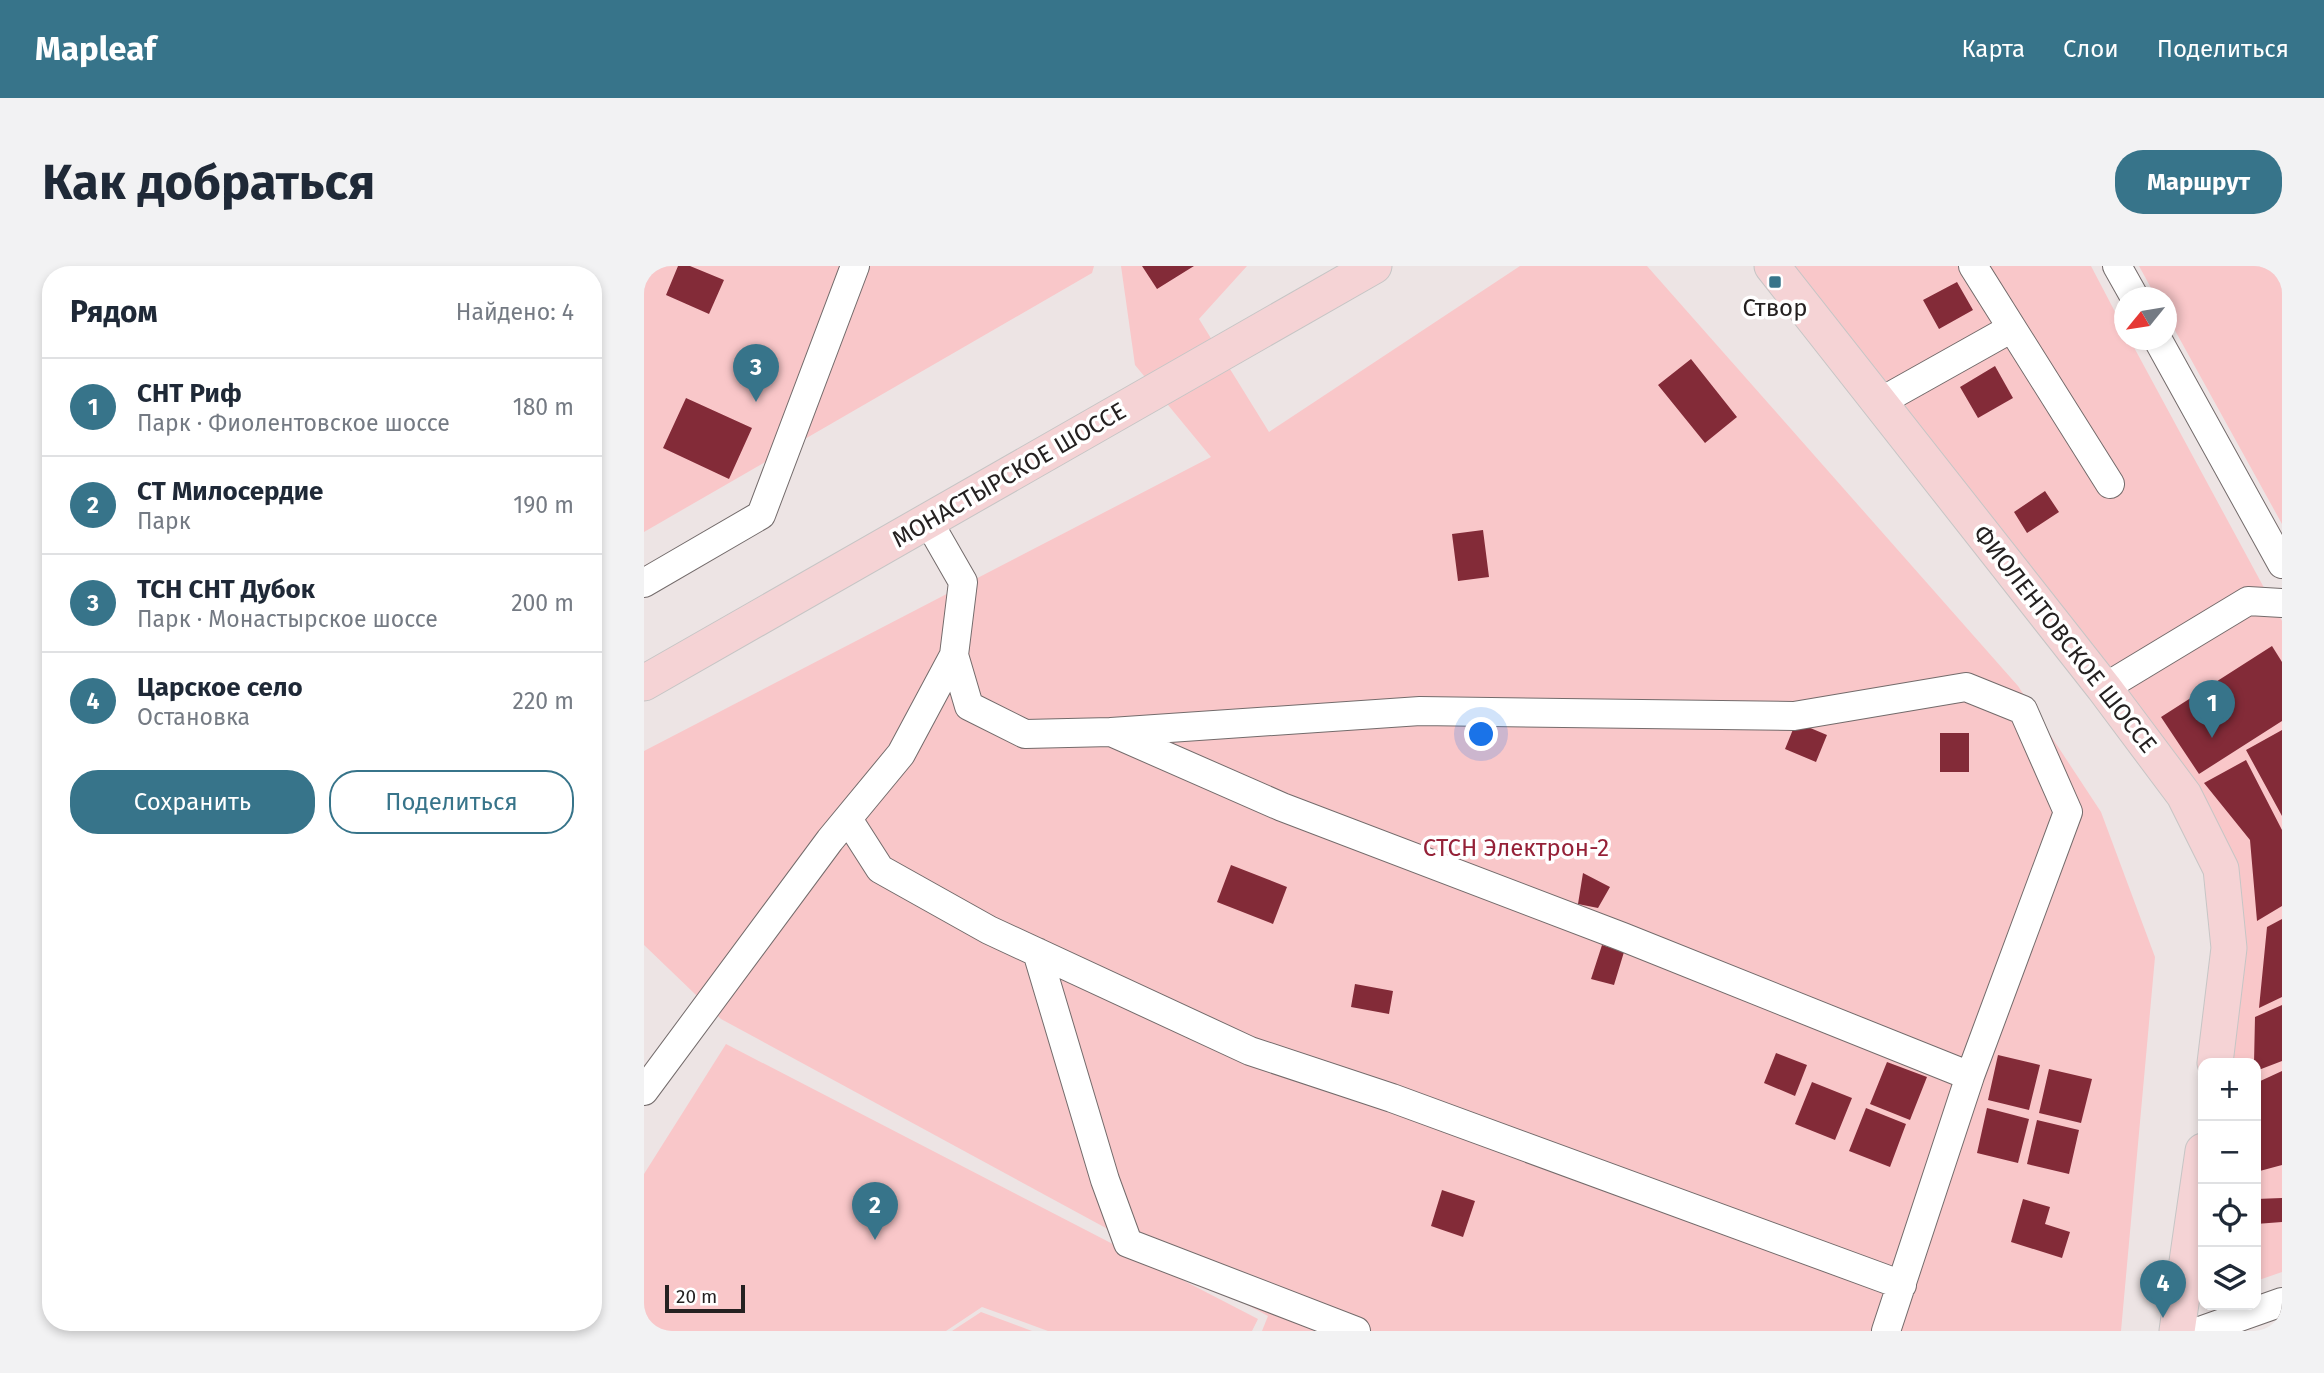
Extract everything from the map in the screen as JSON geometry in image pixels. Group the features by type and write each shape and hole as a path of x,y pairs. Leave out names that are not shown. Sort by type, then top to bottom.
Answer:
{"main road":[{"name":"МОНАСТЫРСКОЕ ШОССЕ","path":"644,683 1374,266"},
{"name":"ФИОЛЕНТОВСКОЕ ШОССЕ","path":"1772,266 2104,688 2184,795 2221,870 2229,948 2216,1058"},
{"path":"2177,1331 2198,1184"}],"street":[{"path":"644,583 761,515 855,266"},
{"path":"1973,266 2110,484"},
{"path":"2117,266 2128,287"},
{"path":"1880,402 2012,328"},
{"path":"2104,688 2249,601 2282,563 2164,350"},
{"path":"644,1091 707,1003 901,754 954,655 963,582 928,521"},
{"path":"2249,601 2282,603"},
{"path":"954,655 969,706 1025,734 1111,732 1420,711 1794,716 1966,687 2023,710 2068,812 1970,1076 1886,1331"},
{"path":"1111,732 1282,807 1623,937 1970,1076"},
{"path":"848,819 880,869 989,930 1250,1051 1392,1098 1902,1285"},
{"path":"1037,952 1105,1180 1128,1243 1356,1331"},
{"path":"2200,1331 2282,1302"}],"green space":[{"path":"644,266 1094,266 1092,273 644,532"},
{"name":"СТСН Электрон-2","path":"1121,266 1247,266 1199,319 1269,432 1520,266 1647,266 2018,686 2101,812 2155,957 2121,1331 1262,1331 1268,1316 721,1019 644,945 644,751 1211,457 1135,365"},
{"path":"1791,266 2091,266 2114,310 2114,350 2135,350 2282,621 2282,1272 2261,1279 2261,1058 2222,1058 2229,855"},
{"path":"2139,266 2282,266 2282,524 2177,334 2177,287 2151,287"},
{"path":"726,1044 1258,1319 1252,1331 1048,1331 982,1307 946,1331 644,1331 644,1174"},
{"path":"981,1312 1032,1331 952,1331"}],"building":[{"path":"678,266 690,266 724,280 709,314 666,295"},
{"path":"1142,266 1194,266 1157,289"},
{"path":"1957,282 1973,310 1939,329 1923,300"},
{"path":"1691,359 1737,417 1705,443 1658,385"},
{"path":"1995,366 2013,398 1978,418 1960,387"},
{"path":"686,398 752,428 729,479 663,448"},
{"path":"2045,491 2059,512 2027,533 2014,512"},
{"path":"1483,530 1489,577 1458,581 1452,534"},
{"path":"2272,646 2282,662 2282,721 2199,774 2161,717"},
{"path":"1796,722 1827,735 1816,762 1785,749"},
{"path":"2282,730 2282,816 2246,750"},
{"path":"1940,733 1969,733 1969,772 1940,772"},
{"path":"2246,760 2282,830 2282,906 2257,921 2250,840 2204,783"},
{"path":"1231,865 1287,887 1273,924 1217,902"},
{"path":"1583,873 1610,887 1598,908 1578,904"},
{"path":"2282,919 2282,997 2259,1008 2267,927"},
{"path":"1602,945 1624,952 1614,985 1591,979"},
{"path":"1355,984 1393,991 1389,1014 1351,1007"},
{"path":"2282,1005 2282,1061 2261,1069 2261,1058 2254,1058 2255,1017"},
{"path":"1776,1053 1807,1065 1795,1096 1764,1083"},
{"path":"1998,1055 2040,1065 2029,1110 1988,1100"},
{"path":"1887,1062 1927,1077 1910,1120 1870,1104"},
{"path":"2049,1069 2092,1079 2081,1123 2039,1113"},
{"path":"2282,1071 2282,1165 2261,1171 2261,1121 2261,1081"},
{"path":"1812,1082 1852,1098 1835,1140 1795,1124"},
{"path":"1866,1108 1906,1124 1890,1167 1849,1151"},
{"path":"1987,1108 2029,1119 2018,1163 1977,1153"},
{"path":"2037,1120 2079,1130 2069,1174 2027,1164"},
{"path":"1442,1190 1475,1201 1463,1237 1431,1226"},
{"path":"2282,1198 2282,1222 2261,1224 2261,1199"},
{"path":"2023,1199 2050,1207 2045,1224 2070,1232 2062,1258 2011,1242"}],"place":[{"name":"Створ","path":"1775,282"},
{"name":"ТСН СНТ Дубок","path":"756,402"},
{"name":"СНТ Риф","path":"2212,738"},
{"name":"СТ Милосердие","path":"875,1240"},
{"name":"Царское село","path":"2163,1318"}]}
